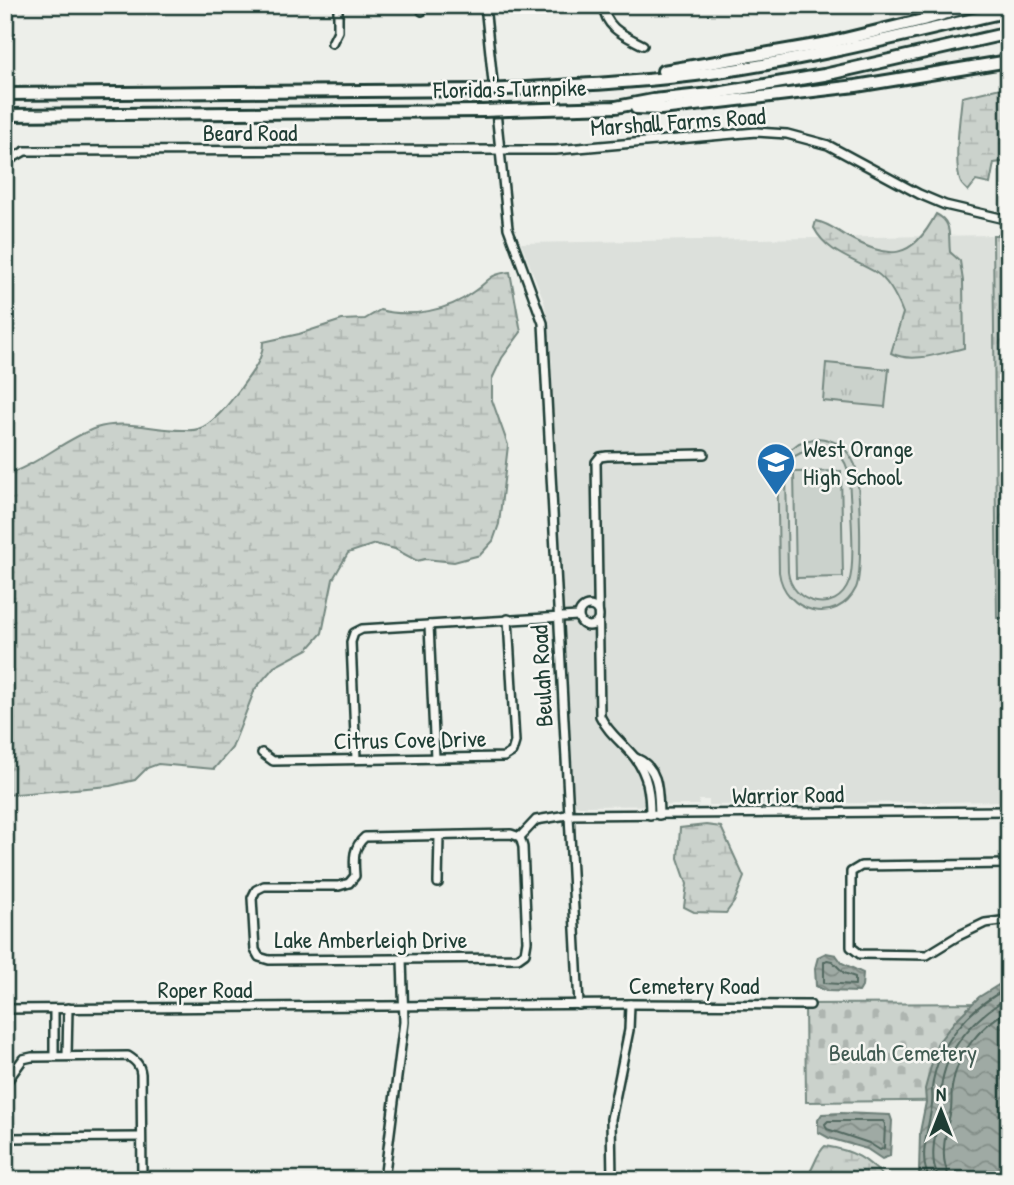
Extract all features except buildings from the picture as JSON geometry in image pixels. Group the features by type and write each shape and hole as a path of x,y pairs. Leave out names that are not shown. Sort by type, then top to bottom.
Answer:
{"highway":[{"path":"600,84 828,43 975,5"},
{"name":"Florida's Turnpike","path":"5,94 480,90 600,84 716,72 790,60 1009,11"},
{"name":"Florida's Turnpike","path":"5,115 483,111 616,107 824,75 1009,33"},
{"path":"616,107 661,109 856,86 1009,61"}],"street":[{"path":"332,43 338,31 338,5"},
{"name":"Beulah Road","path":"485,5 508,228 542,323 579,1005"},
{"path":"603,5 606,18 614,30 643,45"},
{"name":"Marshall Farms Road","path":"501,150 592,147 741,132 787,134 828,145 945,205 1009,220"},
{"name":"Beard Road","path":"5,166 9,160 25,152 501,150"},
{"path":"650,815 648,782 635,758 605,726 600,716 598,458 705,454"},
{"path":"578,616 581,608 589,605 596,608 600,615"},
{"path":"578,616 582,623 589,626 597,623 600,615"},
{"path":"356,759 351,642 354,634 362,629 578,616"},
{"name":"Citrus Cove Drive","path":"262,753 273,761 504,757 512,752 515,742 508,619"},
{"path":"429,625 435,758"},
{"path":"635,758 647,764 657,781 659,815"},
{"name":"Warrior Road","path":"567,816 1009,811"},
{"path":"520,837 536,820 567,816"},
{"name":"Lake Amberleigh Drive","path":"510,834 520,837 523,847 527,942 525,953 518,958 269,960 259,957 255,950 252,898 256,890 264,887 339,886 349,883 355,876 354,850 365,837 439,836 510,834"},
{"path":"438,884 439,836"},
{"path":"1009,864 861,866 851,872 851,947 860,954 927,955 985,923 1009,920"},
{"path":"384,1180 404,1022 401,996 402,959"},
{"path":"612,1180 611,1119 629,1030 630,1004"},
{"path":"404,1007 579,1005"},
{"name":"Cemetery Road","path":"579,1005 810,1006"},
{"name":"Roper Road","path":"5,1009 404,1007"},
{"path":"54,1009 54,1056"},
{"path":"68,1009 68,1056"},
{"path":"5,1084 23,1059 54,1056 128,1056 135,1060 140,1066 141,1074 142,1180"},
{"path":"5,1138 141,1137"}],"shaded area":[{"name":"West Orange High School","path":"993,235 997,617 1009,618 1009,801 709,805 709,800 699,800 699,805 579,806 573,803 562,624 550,333 544,301 521,243"}],"green space":[{"path":"1009,86 1009,161 994,163 990,184 976,181 968,191 961,183 957,165 962,97"},
{"path":"936,214 945,221 950,252 960,261 964,348 918,358 899,356 891,353 903,313 892,291 875,272 841,255 826,244 814,228 816,221 820,222 861,244 887,252 898,252 918,241"},
{"path":"993,235 1009,235 1009,618 997,618"},
{"path":"510,272 521,332 502,358 492,379 492,400 508,445 499,524 493,541 480,555 454,562 425,559 417,561 395,549 375,544 348,553 333,579 322,633 308,649 274,667 255,689 232,748 214,769 158,764 147,768 135,780 110,786 5,795 5,475 29,465 96,428 117,425 190,430 204,427 227,406 252,372 259,361 263,342 342,320 365,319 380,310 416,313 441,308 463,299 493,276"},
{"path":"826,363 889,369 885,407 823,401"},
{"path":"817,438 835,442 849,454 857,475 860,565 856,588 837,608 825,611 812,610 790,597 779,572 777,448 785,448 786,453 799,443","holes":["812,447 838,454 848,470 852,531 849,582 843,593 825,602 815,602 797,592 788,572 786,474 795,456"]},
{"path":"841,471 843,577 796,578 794,472"},
{"path":"706,825 721,827 744,877 734,902 726,913 694,912 684,907 687,884 678,858 680,828"},
{"name":"Beulah Cemetery","path":"1001,1003 1002,1100 806,1102 805,1004"},
{"path":"825,1146 859,1157 887,1180 803,1180"}],"water":[{"path":"826,953 836,955 842,963 863,973 859,992 826,991 816,986 815,968 818,957"},
{"path":"1009,981 1009,1180 924,1180 919,1172 920,1132 926,1102 925,1089 937,1044 979,997"},
{"path":"822,1114 890,1115 890,1156 882,1159 867,1149 818,1132 818,1120"}],"place":[{"name":"West Orange High School","path":"776,496"}]}
